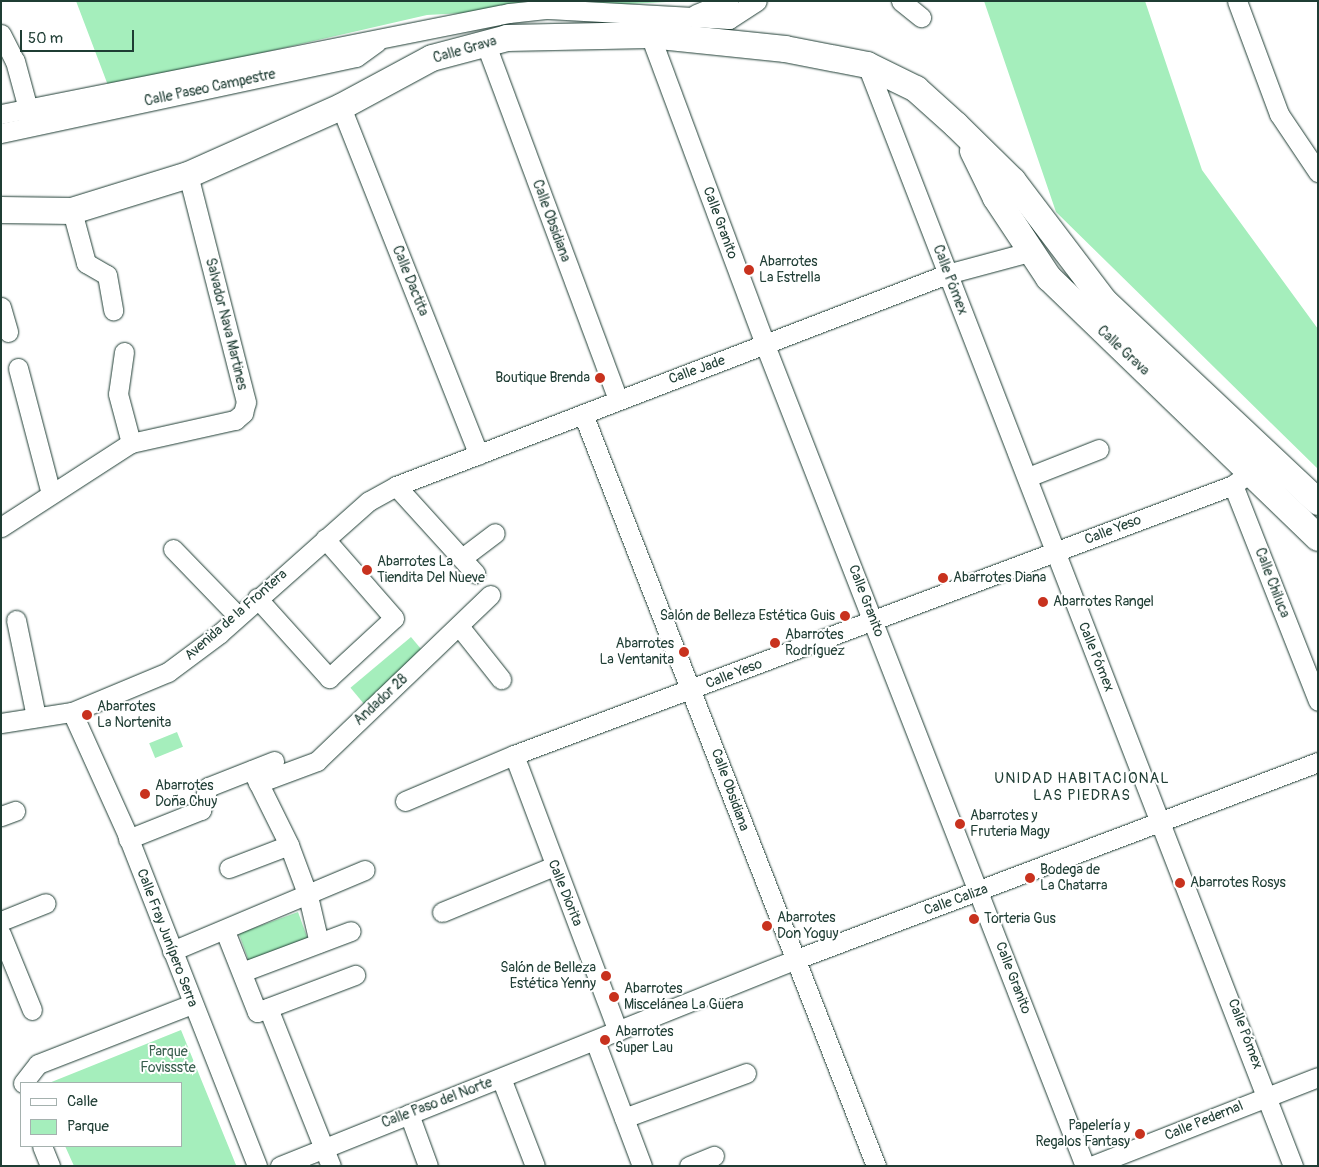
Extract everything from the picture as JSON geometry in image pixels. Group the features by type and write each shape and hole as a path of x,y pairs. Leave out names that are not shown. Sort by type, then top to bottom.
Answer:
{"main road":[{"name":"Calle Grava","path":"1,210 72,211 188,175 341,107 432,58 485,42 650,34 785,49 867,65 916,89 1013,181 1105,302 1318,502"},
{"name":"Calle Grava","path":"965,135 1029,252 1083,314 1242,479 1318,538"}],"street":[{"path":"690,16 728,1"},
{"name":"Calle Paseo Campestre","path":"1,133 31,118 116,100 356,57 383,38 548,9 729,19 757,1"},
{"path":"901,1 921,17"},
{"path":"1237,1 1279,114 1318,172"},
{"path":"1,34 8,64 31,118"},
{"name":"Calle Granito","path":"650,34 765,345 1085,1166"},
{"name":"Calle Obsidiana","path":"485,42 618,400"},
{"name":"Calle Pómex","path":"867,65 947,274 1028,477 1054,552 1163,822 1268,1095 1293,1166"},
{"name":"Calle Dactita","path":"341,107 478,455"},
{"name":"Calle Paseo Campestre","path":"1,114 31,118"},
{"name":"Salvador Nava Martines","path":"1,527 131,443 235,420 243,413 246,402 188,175"},
{"path":"72,211 86,263 106,275 113,310"},
{"name":"Calle Jade","path":"369,501 396,486 947,274 1029,252"},
{"path":"1,307 8,332"},
{"path":"124,352 118,394 131,443"},
{"path":"18,368 50,494"},
{"name":"Calle Obsidiana","path":"583,414 693,690 794,960 876,1166"},
{"path":"1028,477 1099,449"},
{"name":"Calle Yeso","path":"405,801 514,755 693,690 1242,479"},
{"name":"Calle Chiluca","path":"1242,479 1318,701"},
{"path":"396,486 475,573"},
{"name":"Avenida de la Frontera","path":"1,723 72,712 168,672 238,616 369,501"},
{"path":"462,558 495,533"},
{"path":"257,598 329,678 394,618 325,539"},
{"path":"173,549 238,616"},
{"name":"Andador 28","path":"128,838 201,810 208,787 317,761 460,626 490,595"},
{"path":"16,620 36,717"},
{"path":"460,626 501,679"},
{"name":"Calle Fray Junípero Serra","path":"72,712 128,838 257,1166"},
{"name":"Calle Diorita","path":"514,755 554,866 618,1031"},
{"name":"Andador 28","path":"255,776 274,761"},
{"name":"Calle Caliza","path":"594,1041 794,960 979,892 1318,762"},
{"path":"255,776 289,844 308,896 319,943"},
{"path":"229,868 289,844"},
{"path":"442,912 554,866"},
{"path":"172,951 225,931 365,870"},
{"path":"1,921 46,904"},
{"path":"225,931 257,1012 355,975"},
{"path":"242,972 351,931"},
{"path":"1,934 32,1010"},
{"path":"23,1081 38,1064 192,1004"},
{"path":"268,1008 331,1166"},
{"path":"594,1041 642,1166"},
{"name":"Calle Paso del Norte","path":"280,1166 594,1041"},
{"path":"624,1118 746,1073"},
{"name":"Calle Pedernal","path":"1091,1166 1318,1077"},
{"path":"501,1078 535,1166"},
{"path":"409,1114 428,1166"},
{"path":"42,1147 50,1166"},
{"path":"689,1166 714,1156"}],"green space":[{"path":"76,1 685,1 427,15 109,88"},
{"path":"984,1 1145,1 1202,170 1318,329 1318,469 1056,212"},
{"path":"411,637 428,657 367,708 350,688"},
{"path":"177,732 183,747 155,758 149,743"},
{"path":"298,912 308,940 249,962 239,934"},
{"name":"Parque Fovissste","path":"181,1030 236,1165 74,1166 65,1147 182,1147 182,1082 51,1082"}],"place":[{"name":"Abarrotes La Estrella","path":"749,270"},
{"name":"Boutique Brenda","path":"600,378"},
{"name":"Abarrotes La Tiendita Del Nueve","path":"367,570"},
{"name":"Abarrotes Diana","path":"943,578"},
{"name":"Abarrotes Rangel","path":"1043,602"},
{"name":"Salón de Belleza Estética Guis","path":"845,616"},
{"name":"Abarrotes Rodríguez","path":"775,643"},
{"name":"Abarrotes La Ventanita","path":"684,652"},
{"name":"Abarrotes La Nortenita","path":"87,715"},
{"name":"Abarrotes Doña Chuy","path":"145,794"},
{"name":"Abarrotes y Fruteria Magy","path":"960,824"},
{"name":"Bodega de La Chatarra","path":"1030,878"},
{"name":"Abarrotes Rosys","path":"1180,883"},
{"name":"Torteria Gus","path":"974,919"},
{"name":"Abarrotes Don Yoguy","path":"767,926"},
{"name":"Salón de Belleza Estética Yenny","path":"606,976"},
{"name":"Abarrotes Miscelánea La Güera","path":"614,997"},
{"name":"Abarrotes Super Lau","path":"605,1040"},
{"name":"Papelería y Regalos Fantasy","path":"1140,1134"}],"district":[{"name":"UNIDAD HABITACIONAL LAS PIEDRAS","path":"1082,786"}]}
